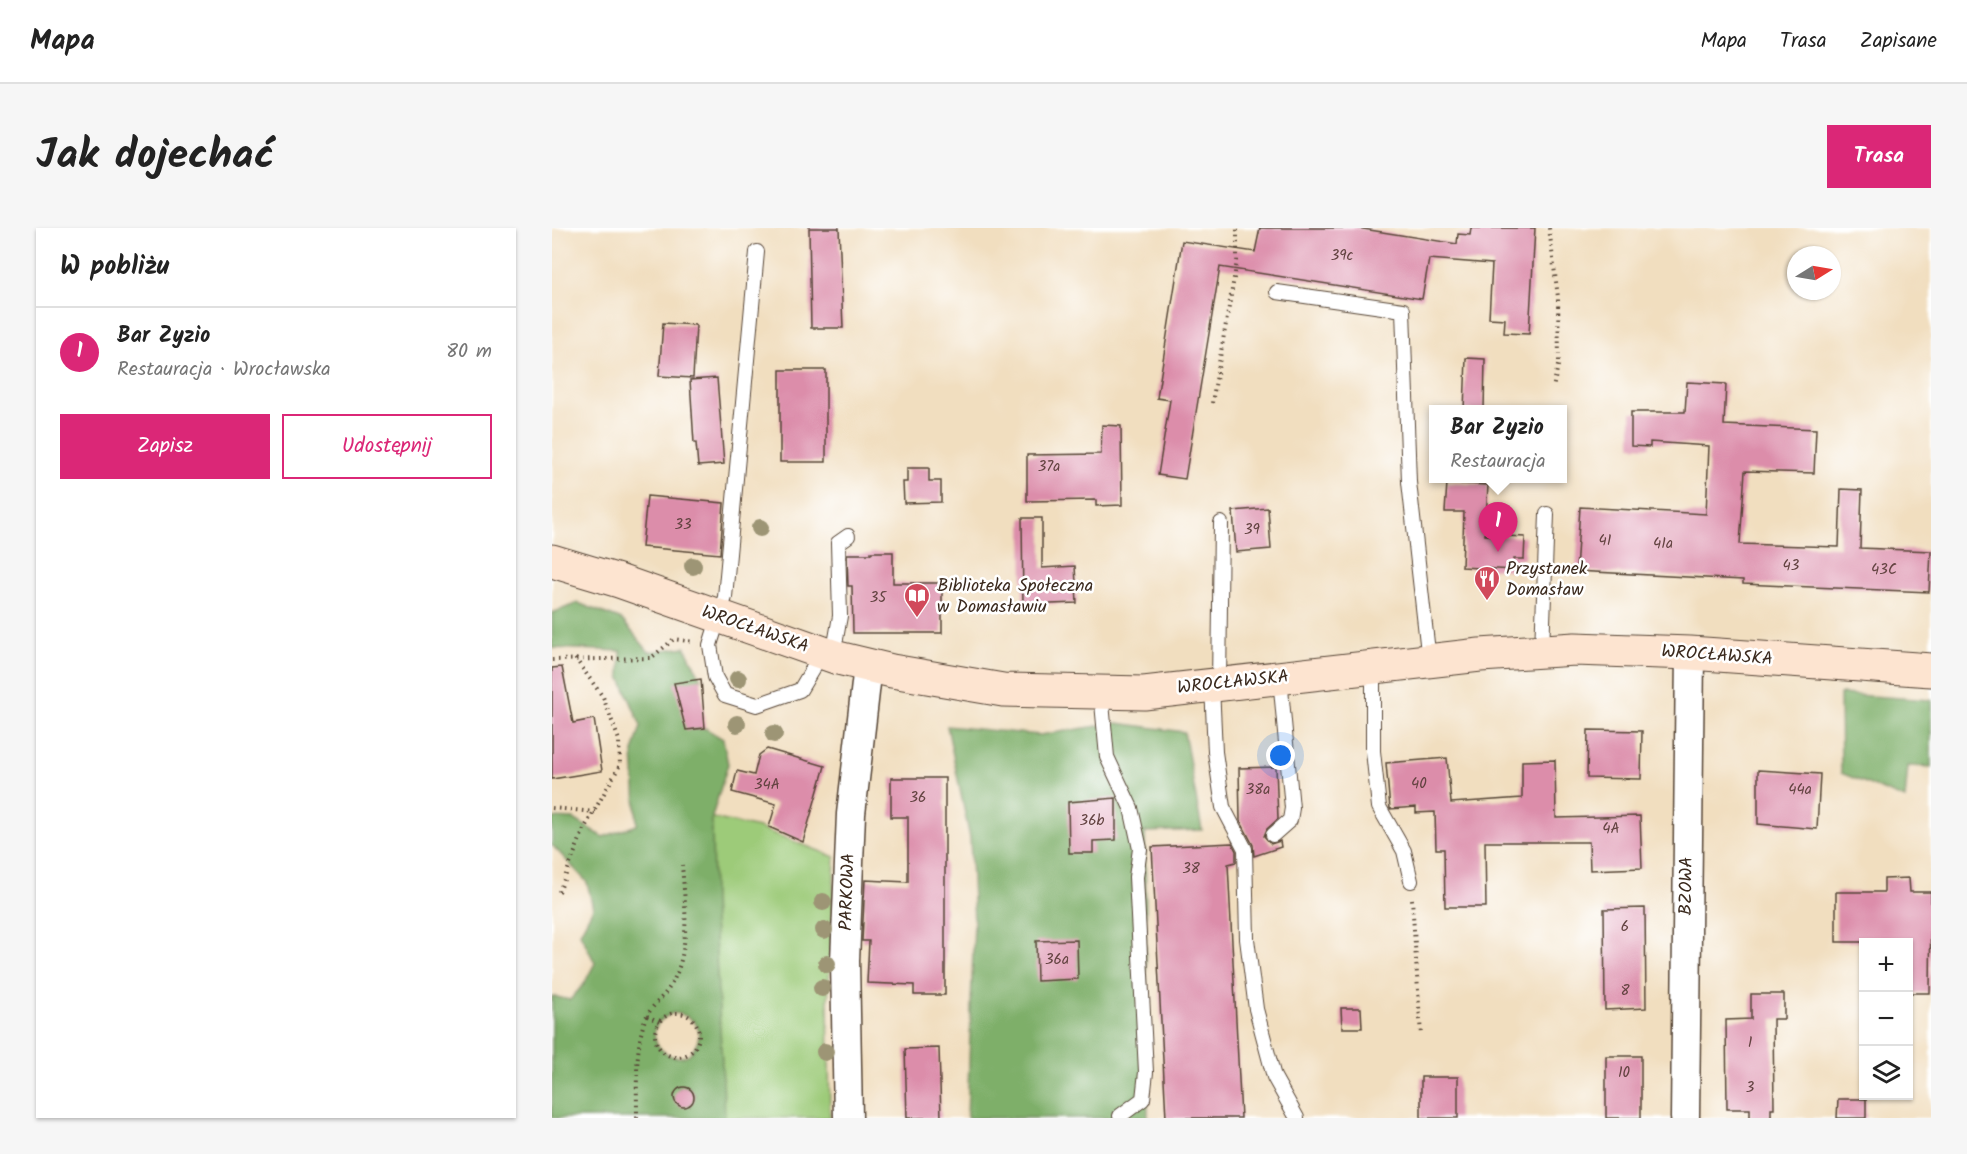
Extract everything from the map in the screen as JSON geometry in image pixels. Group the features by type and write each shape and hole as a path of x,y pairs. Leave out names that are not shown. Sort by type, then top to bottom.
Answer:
{"main road":[{"name":"WROCŁAWSKA","path":"552,561 619,580 715,631 828,655 868,666 1003,690 1144,693 1542,650 1690,653 1931,670"}],"street":[{"name":"BZOWA","path":"1685,1118 1690,653"},
{"name":"PARKOWA","path":"848,1118 845,961 851,814 868,666"}],"lane":[{"path":"757,252 728,562 715,631 716,677 725,694 757,705 800,690 828,655 840,616 838,543 848,536"},
{"path":"1277,292 1403,310 1409,482 1423,588 1429,661"},
{"path":"1542,650 1547,514"},
{"path":"1221,524 1215,752 1223,807 1245,849 1247,939 1256,1009 1274,1077 1297,1118"},
{"path":"1373,667 1372,752 1379,807 1404,850 1411,881"},
{"path":"1273,835 1290,820 1292,808 1280,678"},
{"path":"1101,692 1107,757 1131,808 1140,849 1136,877 1146,1072 1143,1099 1119,1116"}],"path":[{"path":"1212,403 1237,261 1237,228"},
{"path":"1549,228 1558,308 1559,361 1553,388"},
{"path":"552,660 651,658 674,639 715,631"},
{"path":"559,892 584,829 620,765 619,740 603,698 575,658"},
{"path":"552,808 595,812"},
{"path":"637,1118 639,1048 647,1016 669,987 681,956 686,916 682,865"},
{"path":"1411,881 1421,1036"},
{"path":"673,1013 684,1013 693,1019 698,1028 699,1039 694,1049 686,1056 675,1058 665,1054 657,1047 654,1036 660,1022 673,1013"},
{"path":"647,1016 660,1022"}],"green space":[{"path":"578,603 622,620 649,652 685,647 701,679 687,730 705,728 723,739 728,764 712,817 713,900 725,1118 552,1118 552,996 570,1000 584,984 595,963 580,933 593,908 587,882 552,845 552,818 574,819 603,837 637,825 633,752 641,726 620,676 621,651 552,648 552,613","holes":["673,1013 694,1022 699,1037 690,1053 680,1057 662,1050 656,1041 655,1031 660,1022","689,1087 695,1096 690,1105 680,1106 674,1098 679,1088"]},
{"path":"1840,694 1931,700 1931,767 1908,766 1905,799 1841,773"},
{"path":"1117,723 1184,732 1202,830 1145,832 1148,1118 967,1118 974,922 970,838 947,726 1040,735"},
{"path":"708,817 759,828 835,857 828,1003 830,1118 719,1118"}],"building":[{"path":"809,228 839,228 843,328 811,328"},
{"path":"1260,228 1357,228 1457,244 1458,234 1470,235 1471,228 1535,228 1529,334 1504,333 1505,319 1489,318 1492,264 1429,259 1422,299 1220,267 1185,479 1158,475 1170,400 1157,398 1182,241 1255,252"},
{"path":"663,323 696,325 693,378 659,376"},
{"path":"1466,358 1485,359 1484,405 1464,405"},
{"path":"780,370 826,370 826,462 780,462"},
{"path":"717,378 724,464 698,466 696,443 694,443 690,380"},
{"path":"1687,382 1726,384 1724,425 1816,429 1814,473 1745,471 1740,544 1839,547 1841,489 1862,490 1860,548 1931,551 1929,592 1743,584 1743,580 1576,571 1580,507 1706,514 1709,446 1650,442 1650,447 1631,446 1631,412 1685,412"},
{"path":"1102,425 1121,426 1122,505 1096,506 1096,500 1027,501 1027,455 1101,454"},
{"path":"907,468 929,468 929,481 941,481 941,502 904,503 903,482 907,482"},
{"path":"1447,483 1488,485 1485,535 1525,537 1524,559 1514,559 1514,570 1462,567 1464,512 1445,512"},
{"path":"647,496 724,503 720,554 642,547"},
{"path":"1268,508 1271,549 1236,552 1233,511"},
{"path":"1022,518 1042,518 1042,568 1075,566 1077,603 1023,605"},
{"path":"871,552 893,552 893,583 942,583 942,633 853,633 852,586 848,586 847,554 871,554"},
{"path":"562,667 573,723 594,719 602,771 552,779 552,668"},
{"path":"701,679 705,728 686,730 674,683"},
{"path":"1588,730 1642,731 1641,779 1587,778"},
{"path":"767,749 825,766 803,842 769,827 776,804 732,792 737,771 754,775 759,755"},
{"path":"1447,758 1451,803 1522,798 1522,761 1555,760 1556,818 1640,816 1642,868 1590,870 1589,842 1485,842 1486,907 1445,907 1444,849 1436,849 1435,812 1416,813 1416,807 1390,809 1386,763"},
{"path":"1276,767 1278,819 1267,829 1264,836 1271,844 1280,841 1281,847 1254,856 1253,845 1240,820 1239,768"},
{"path":"1758,770 1820,774 1817,829 1758,824"},
{"path":"891,778 945,778 945,995 914,995 914,985 867,983 869,941 862,941 865,880 908,882 908,817 891,817"},
{"path":"1116,798 1116,840 1093,841 1093,853 1069,853 1068,802"},
{"path":"1232,843 1236,851 1236,862 1228,864 1241,1118 1166,1118 1152,847"},
{"path":"1909,878 1910,892 1931,892 1930,993 1913,993 1913,938 1859,938 1859,942 1836,942 1836,892 1884,892 1884,879"},
{"path":"1645,908 1646,1008 1605,1010 1604,909"},
{"path":"1077,940 1078,979 1037,981 1036,941"},
{"path":"1751,994 1784,994 1784,1019 1773,1019 1774,1109 1771,1109 1771,1118 1750,1118 1750,1109 1727,1109 1726,1020 1751,1019"},
{"path":"1341,1008 1361,1008 1362,1028 1342,1028"},
{"path":"939,1048 941,1118 907,1118 905,1049"},
{"path":"1606,1056 1641,1056 1641,1118 1606,1118"},
{"path":"1421,1077 1458,1077 1458,1118 1421,1118"},
{"path":"684,1087 691,1090 694,1097 691,1104 684,1107 677,1104 674,1097 677,1090"},
{"path":"1838,1099 1866,1100 1866,1118 1837,1118"}],"place":[{"name":"Bar Zyzio","path":"1498,552"},
{"name":"Przystanek Domasław","path":"1487,602"},
{"name":"Biblioteka Społeczna w Domasławiu","path":"917,619"}]}
